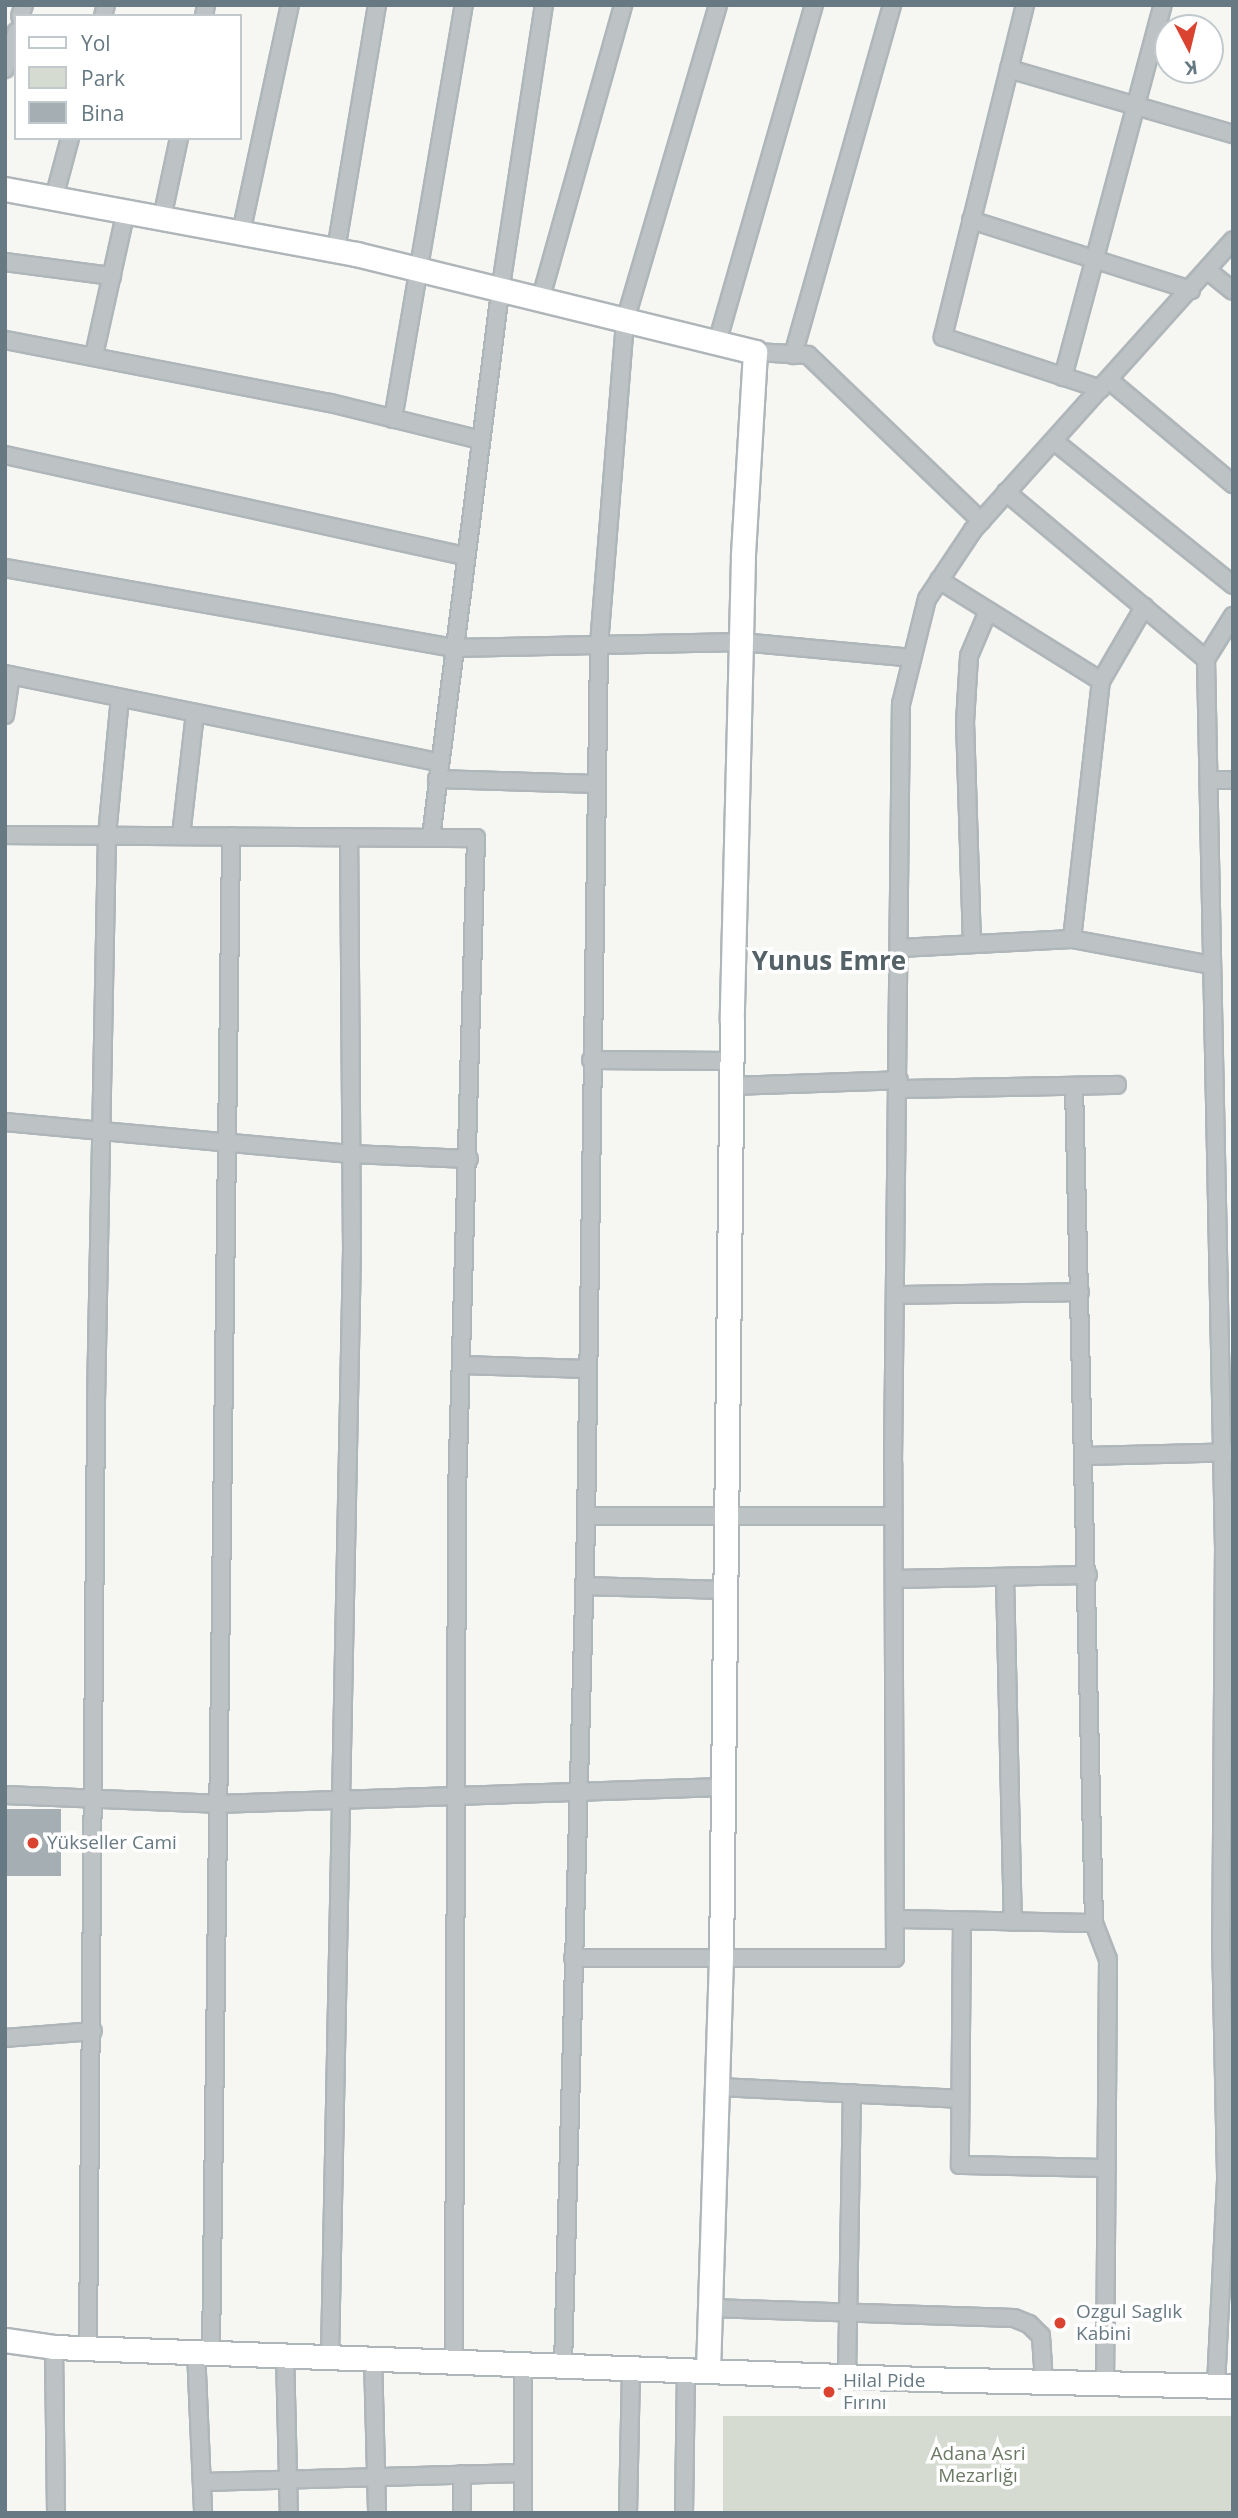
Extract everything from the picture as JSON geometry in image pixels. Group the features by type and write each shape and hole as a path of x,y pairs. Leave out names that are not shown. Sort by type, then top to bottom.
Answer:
{"main road":[{"path":"5,189 336,250 755,352 741,642 731,1061 721,1956 710,2308 697,2370"},
{"path":"5,2340 54,2347 88,2345 847,2376 1224,2385"}],"street":[{"path":"242,233 290,5"},
{"path":"336,250 377,5"},
{"path":"393,418 464,5"},
{"path":"431,837 500,292 544,5"},
{"path":"540,301 623,5"},
{"path":"564,2365 586,1516 599,645 625,321 718,5"},
{"path":"717,343 814,5"},
{"path":"793,355 891,5"},
{"path":"1025,5 943,337 1063,377 1105,385 1233,484"},
{"path":"1063,377 1163,5"},
{"path":"5,69 14,39"},
{"path":"1009,69 1233,134"},
{"path":"54,198 69,140"},
{"path":"162,218 178,140"},
{"path":"94,355 127,211"},
{"path":"971,220 1191,290"},
{"path":"573,1958 895,1958 893,1516 901,704 927,599 981,521 1191,290 1233,240"},
{"path":"5,262 112,276"},
{"path":"1207,271 1233,291"},
{"path":"5,340 94,355 393,418 481,440"},
{"path":"755,352 808,355 981,521"},
{"path":"1054,441 1233,585"},
{"path":"5,455 465,556"},
{"path":"1006,492 1206,659"},
{"path":"5,568 453,648 741,642 912,658"},
{"path":"939,580 1101,681"},
{"path":"1072,939 1101,681 1144,607"},
{"path":"972,944 965,722 969,656 988,611"},
{"path":"1224,2385 1226,2181 1221,1936 1228,1735 1227,1452 1212,965 1206,659 1233,616"},
{"path":"5,715 8,675 439,762"},
{"path":"88,2345 107,835 120,698"},
{"path":"181,836 195,713"},
{"path":"437,779 596,783"},
{"path":"1209,780 1233,780"},
{"path":"5,835 476,838 462,1365 454,2360"},
{"path":"203,2513 229,1143 231,836"},
{"path":"330,2355 351,1154 349,836"},
{"path":"900,947 1072,939 1212,965"},
{"path":"591,1060 731,1061"},
{"path":"731,1086 1117,1085"},
{"path":"1073,1086 1088,1575 1094,1923 1108,1959 1105,2383"},
{"path":"5,1122 351,1154 469,1159"},
{"path":"895,1296 1080,1292"},
{"path":"462,1365 587,1369"},
{"path":"1084,1456 1227,1452"},
{"path":"586,1516 893,1516"},
{"path":"894,1579 1088,1575"},
{"path":"1005,1577 1013,1922"},
{"path":"584,1586 725,1590"},
{"path":"5,1795 216,1804 457,1798 578,1789 723,1787"},
{"path":"896,1919 1094,1923"},
{"path":"962,1921 960,2165 1107,2168"},
{"path":"5,2038 93,2031"},
{"path":"717,2087 960,2099"},
{"path":"847,2376 852,2093"},
{"path":"710,2308 1022,2320 1035,2329 1044,2344 1044,2382"},
{"path":"54,2347 56,2513"},
{"path":"285,2354 289,2513"},
{"path":"373,2357 377,2513"},
{"path":"523,2363 523,2513"},
{"path":"628,2513 631,2367"},
{"path":"684,2513 697,2370"},
{"path":"203,2482 288,2477 523,2473"},
{"path":"462,2474 463,2513"}],"green space":[{"name":"Adana Asri Mezarlığı","path":"723,2416 1233,2416 1233,2513 723,2513"}],"building":[{"name":"Yükseller Cami","path":"5,1809 61,1809 61,1876 5,1876"}],"place":[{"name":"Yükseller Cami","path":"33,1843"},
{"name":"Ozgul Saglık Kabini","path":"1060,2323"},
{"name":"Hilal Pide Fırını","path":"829,2392"}],"district":[{"name":"Yunus Emre","path":"829,961"}]}
